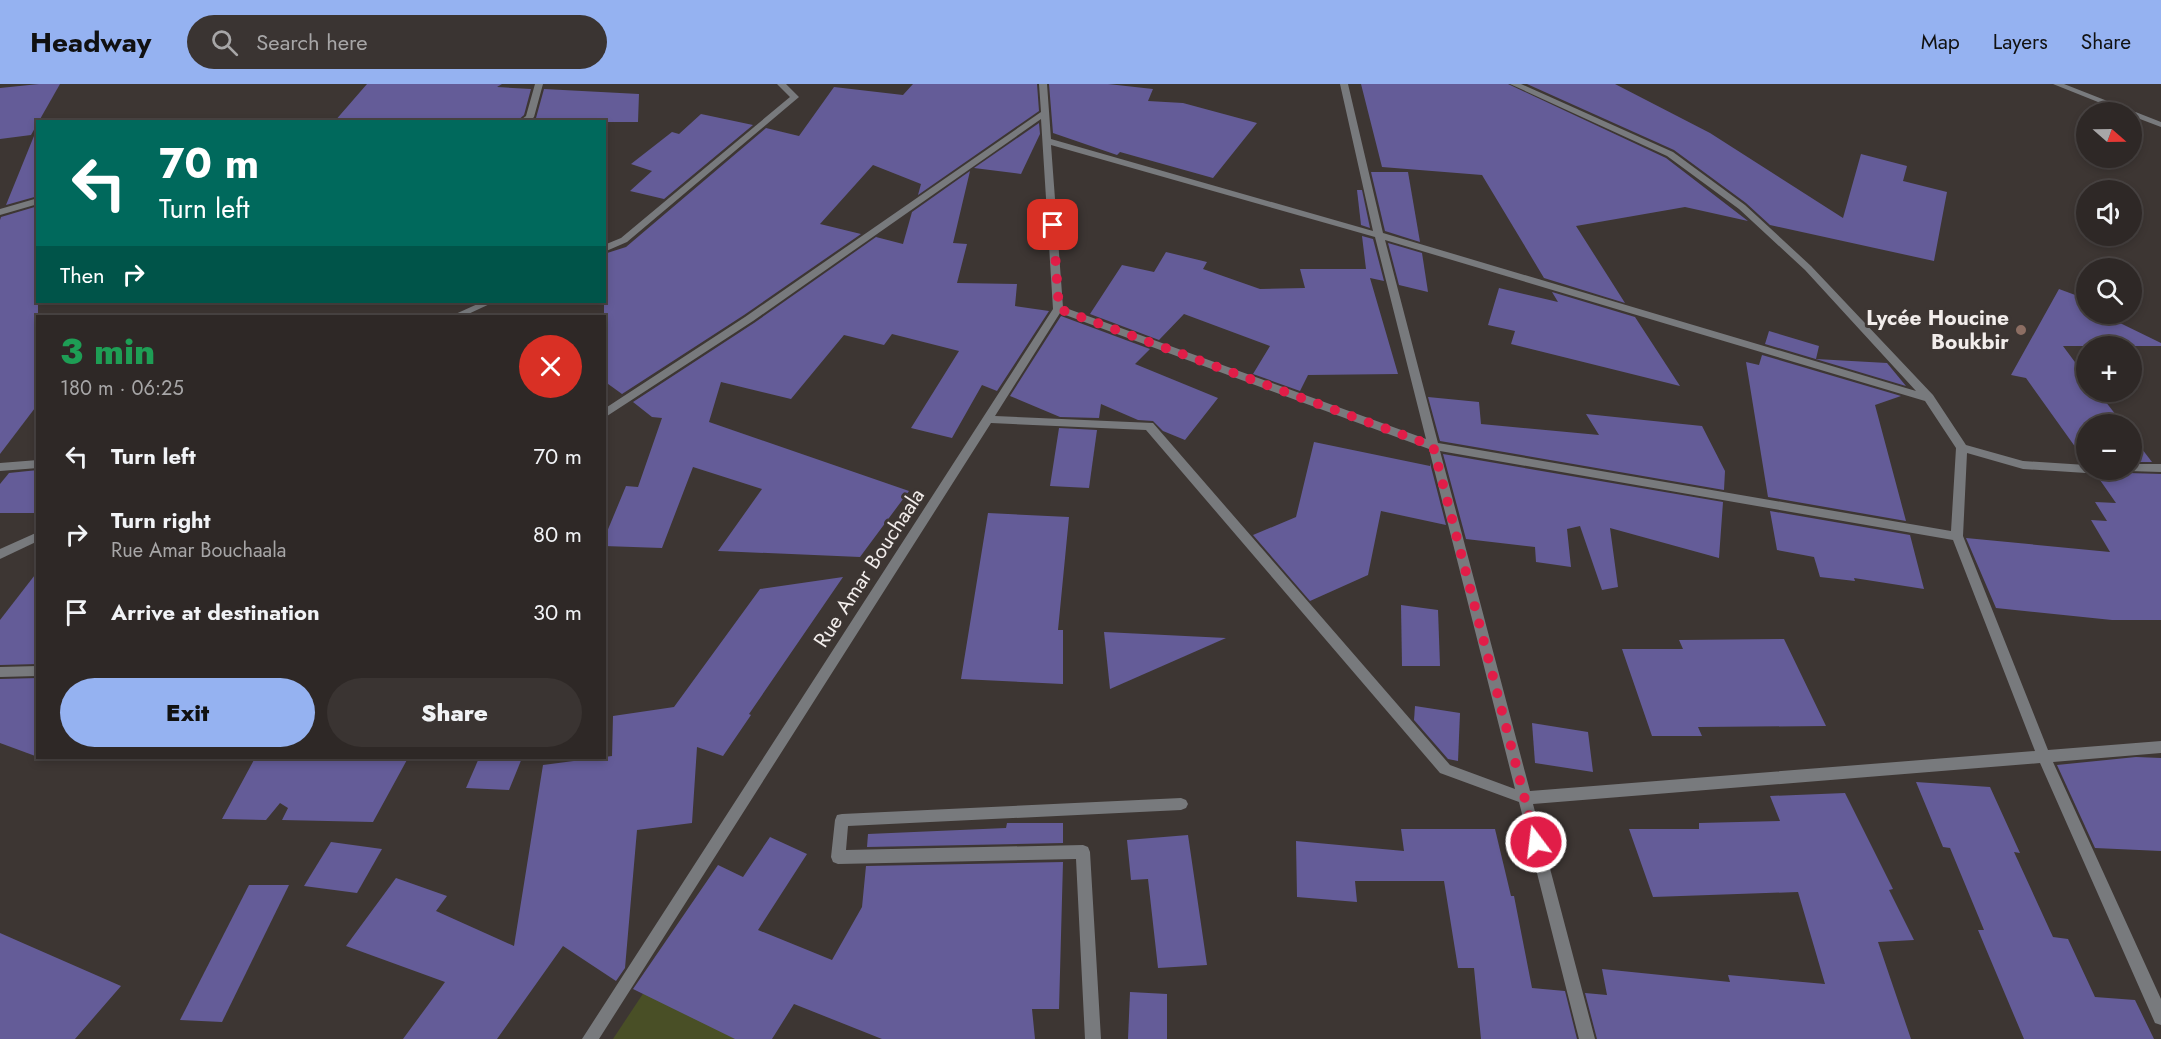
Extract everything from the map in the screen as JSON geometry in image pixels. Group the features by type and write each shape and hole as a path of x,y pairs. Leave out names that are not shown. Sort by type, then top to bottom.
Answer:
{"street":[{"path":"525,120 530,117 539,84"},
{"path":"606,248 624,240 795,97 781,84"},
{"path":"1043,84 1059,309 1433,446 1957,537"},
{"path":"1344,84 1378,235 1587,1039"},
{"path":"1514,84 1670,154 1742,207 1808,268 1929,398 1962,448 1957,537 2043,756 2161,1017"},
{"path":"2057,84 2102,102"},
{"path":"606,413 749,319 1046,112"},
{"path":"2142,118 2161,125"},
{"path":"1048,141 1378,235 1929,398"},
{"path":"0,212 36,202"},
{"path":"458,315 487,303"},
{"name":"Rue Amar Bouchaala","path":"590,1039 1059,309"},
{"path":"987,419 1149,426 1445,769 1524,798 2161,747"},
{"path":"1962,448 2023,465 2076,468"},
{"path":"0,467 36,464"},
{"path":"2142,468 2161,468"},
{"path":"0,554 36,537"},
{"path":"0,672 36,671"},
{"path":"1093,1039 1083,852 838,857 842,820 1181,804"}],"green space":[{"path":"662,965 752,1039 613,1039"}],"building":[{"path":"60,84 40,120 36,120 36,126 31,135 0,139 0,88"},
{"path":"367,84 502,84 497,87 531,89 524,115 518,120 336,120"},
{"path":"913,84 1037,84 1039,111 918,195 921,184 873,165 820,224 861,234 744,315 622,394 606,382 604,303 606,303 606,253 626,247 766,128 799,136 834,87 903,95"},
{"path":"1049,84 1108,84 1153,89 1148,101 1183,103 1257,123 1213,178 1120,152 1117,155 1053,133"},
{"path":"1361,84 1508,84 1666,158 1748,221 1685,207 1576,226 1625,303 1544,278 1482,175 1382,167"},
{"path":"1527,84 1615,84 1710,133 1843,218 1861,154 1907,166 1903,181 1947,192 1934,261 1770,225 1746,203 1674,150"},
{"path":"544,89 639,94 638,122 534,120"},
{"path":"701,114 753,125 664,199 630,191 652,171 631,164 672,132 679,134"},
{"path":"1039,123 1040,134 1021,174 974,168"},
{"path":"36,131 36,197 6,205"},
{"path":"970,171 953,243 967,244 957,283 1017,284 1015,306 1049,311 997,391 982,385 952,438 911,428 959,351 892,334 884,345 844,335 791,399 721,382 709,422 909,491 860,557 718,551 762,489 693,467 662,548 606,546 606,534 626,486 638,487 662,418 652,417 633,402 754,323 876,237 903,244 912,212"},
{"path":"1371,172 1408,172 1420,242 1385,231"},
{"path":"1357,190 1362,190 1370,228 1361,225"},
{"path":"36,207 38,315 36,315 36,407 0,454 0,220 1,217"},
{"path":"1362,236 1373,239 1384,281 1370,278 1398,374 1308,375 1300,391 1253,374 1270,346 1184,314 1159,340 1090,314 1122,265 1154,272 1166,252 1207,262 1203,269 1260,289 1305,288 1300,269 1366,269"},
{"path":"1388,243 1422,253 1428,292 1399,285"},
{"path":"1499,288 1558,302 1552,292 1635,317 1680,386 1511,344 1515,331 1488,325"},
{"path":"2059,289 2076,295 2076,324 2122,324 2161,343 2161,346 2142,346 2142,336 2076,336 2076,346 2063,346 2076,364 2076,402 2106,402 2115,414 2076,414 2076,448 2026,378 2011,375"},
{"path":"1061,316 1150,349 1135,364 1218,398 1185,440 1163,431 1153,421 1138,420 1101,404 1099,418 1060,417 1010,396"},
{"path":"1769,331 1819,346 1816,359 1887,363 1906,386 1765,344"},
{"path":"1762,355 1901,396 1875,405 1906,521 1768,497 1746,362 1759,365"},
{"path":"1428,397 1479,402 1481,424 1599,435 1586,414 1702,426 1725,471 1724,490 1440,441"},
{"path":"1059,428 1097,430 1089,488 1050,486"},
{"path":"1314,442 1430,466 1430,463 1446,525 1381,511 1368,575 1310,601 1253,535 1296,517"},
{"path":"2142,449 2152,462 2142,462"},
{"path":"1443,454 1723,502 1719,558 1610,528 1618,587 1602,590 1580,526 1567,529 1571,567 1536,562 1535,547 1466,539"},
{"path":"36,470 36,513 0,513 0,484 9,473"},
{"path":"2142,473 2161,474 2161,620 2112,620 1996,608 1966,538 2110,552 2091,520 2107,521 2095,502 2116,503 2100,480 2142,480"},
{"path":"1770,511 1910,535 1924,589 1854,578 1855,581 1820,577 1814,557 1777,550"},
{"path":"988,513 1069,517 1058,630 1063,630 1063,684 961,679"},
{"path":"36,574 36,664 0,665 0,620"},
{"path":"843,577 723,756 697,747 692,823 637,830 625,968 616,981 563,946 497,1039 403,1039 445,982 346,946 396,878 447,896 436,911 514,946 543,765 606,759 606,757 612,756 613,716 674,707 760,589"},
{"path":"1401,605 1438,610 1440,666 1402,666"},
{"path":"1104,632 1226,638 1110,689"},
{"path":"1784,639 1826,726 1698,727 1702,736 1652,736 1622,649 1683,649 1679,640"},
{"path":"36,678 36,756 0,743 0,679"},
{"path":"1415,706 1460,713 1458,761 1448,759 1414,720"},
{"path":"1532,723 1588,732 1593,772 1535,763"},
{"path":"2136,757 2161,758 2161,851 2095,848 2057,765"},
{"path":"254,759 407,759 373,822 282,820 288,808 280,803 266,820 222,819"},
{"path":"479,759 522,759 509,790 466,788"},
{"path":"1916,782 1990,787 2020,853 2014,852 2053,937 2068,939 2095,997 2135,1000 2154,1039 2024,1039 1978,930 1984,930 1950,848 1943,847"},
{"path":"1845,793 1893,889 1889,890 1914,940 1878,942 1911,1039 1597,1039 1585,993 1607,995 1602,969 1730,982 1728,975 1825,984 1798,892 1653,897 1629,829 1699,829 1699,823 1780,821 1770,796"},
{"path":"1007,823 1063,823 1063,843 867,847 868,834 1006,828"},
{"path":"1401,829 1495,829 1511,896 1514,896 1532,988 1565,991 1577,1039 1481,1039 1474,968 1458,968 1444,881 1355,881 1357,902 1297,897 1296,841 1404,851"},
{"path":"1188,835 1207,965 1158,968 1148,879 1131,880 1127,840"},
{"path":"770,837 807,854 758,930 832,960 862,907 866,866 1063,862 1059,1009 1032,1009 1035,1039 882,1039 794,1004 772,1039 735,1039 633,989 718,865 743,877"},
{"path":"331,842 382,849 357,893 304,886"},
{"path":"249,885 289,885 222,1022 180,1020"},
{"path":"0,933 121,986 75,1039 0,1039"},
{"path":"1130,992 1167,994 1167,1039 1128,1039"}],"place":[{"name":"Lycée Houcine Boukbir","path":"2021,330"}],"route":[{"path":"1053,225 1059,309 1433,446 1536,842"}]}
